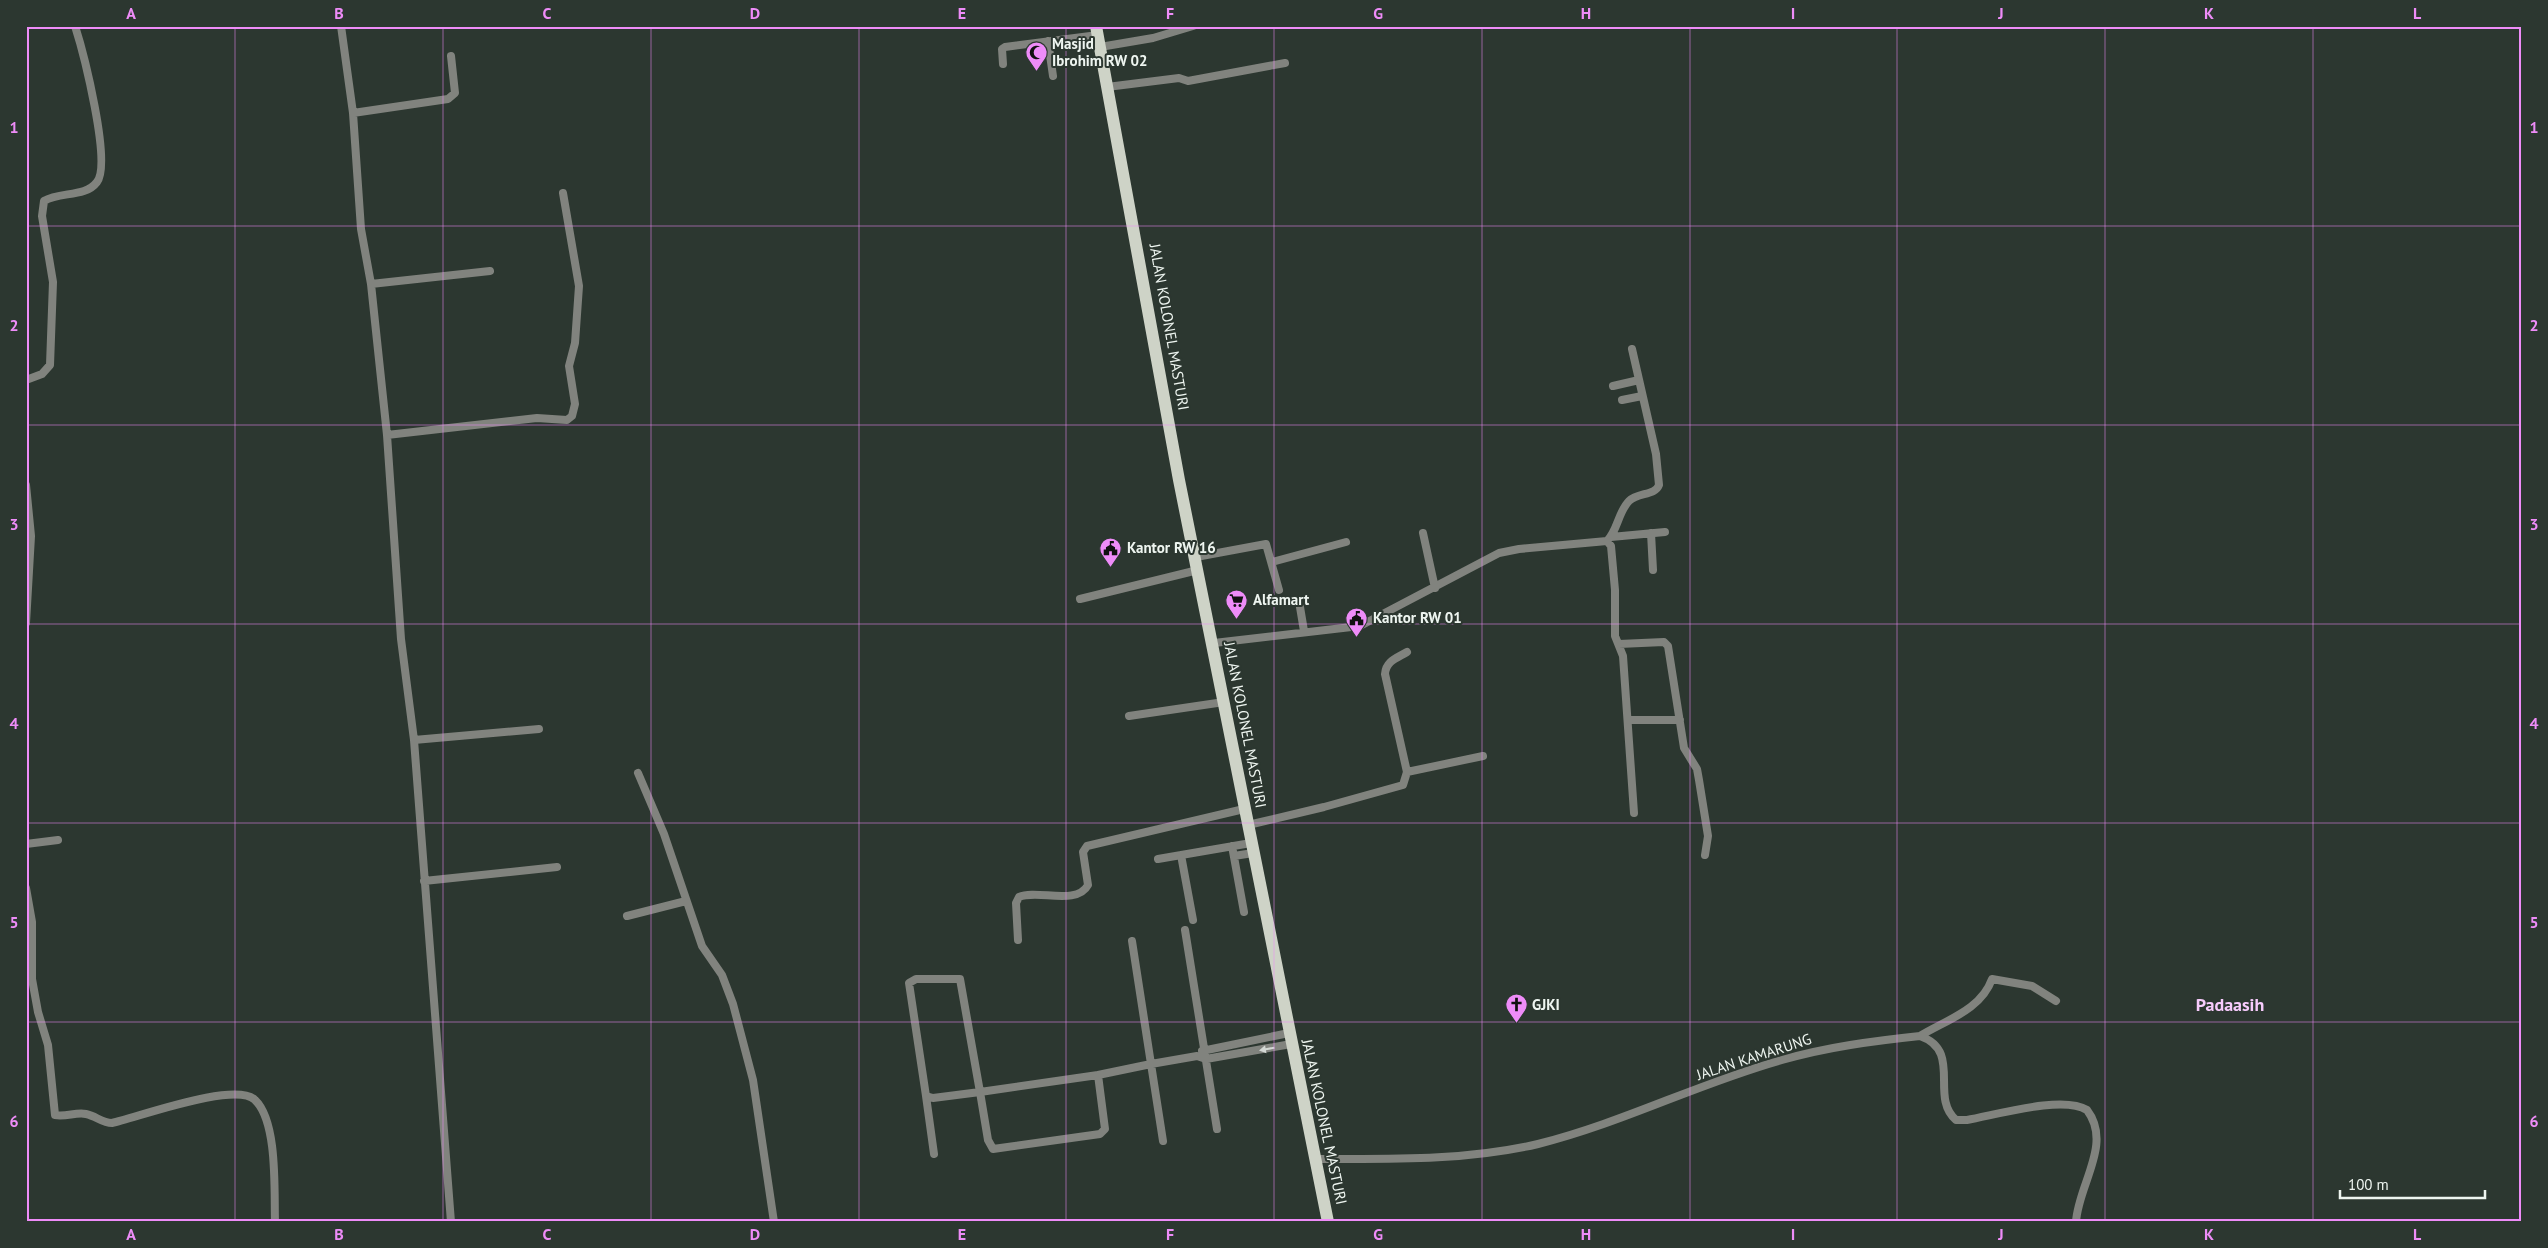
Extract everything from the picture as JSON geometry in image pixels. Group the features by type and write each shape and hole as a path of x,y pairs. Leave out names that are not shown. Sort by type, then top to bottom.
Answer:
{"main road":[{"name":"JALAN KOLONEL MASTURI","path":"1098,36 1244,809 1328,1222"}],"street":[{"path":"26,380 42,374 50,365 53,282 42,216 44,201 50,197 87,189 97,182 100,175 100,148 96,114 76,26"},
{"path":"340,26 353,113 361,229 371,284 387,435 401,639 414,740 451,1222"},
{"path":"1003,64 1002,49 1004,47 1098,36 1153,38 1193,26"},
{"path":"1048,41 1053,76"},
{"path":"353,113 448,99 455,93 451,56"},
{"path":"1107,87 1179,78 1188,81 1285,63"},
{"path":"387,435 537,418 567,420 572,416 575,404 569,366 575,343 579,286 563,193"},
{"path":"371,284 490,271"},
{"path":"1632,349 1656,454 1659,484 1655,490 1638,495 1628,502 1609,539 1615,590 1615,636 1623,656 1634,813"},
{"path":"1613,386 1639,380"},
{"path":"1622,400 1642,396"},
{"path":"26,485 31,536 26,623"},
{"path":"1214,643 1304,631 1360,626 1506,552 1664,532"},
{"path":"1424,533 1435,588"},
{"path":"1651,533 1653,570"},
{"path":"1272,562 1346,542"},
{"path":"1196,557 1266,544 1279,590"},
{"path":"1080,599 1198,570"},
{"path":"1300,607 1304,631"},
{"path":"1619,644 1667,644 1684,748 1697,768 1708,836 1704,855"},
{"path":"1248,825 1396,789 1403,785 1407,772 1385,674 1386,666 1390,662 1407,652"},
{"path":"1129,716 1224,702"},
{"path":"1628,720 1680,720"},
{"path":"414,740 539,729"},
{"path":"1407,772 1483,756"},
{"path":"638,774 664,834 702,946 722,975 738,1024 753,1080 774,1222"},
{"path":"1018,940 1016,903 1019,897 1072,896 1082,892 1088,885 1083,852 1087,846 1244,809"},
{"path":"26,844 58,840"},
{"path":"1232,846 1244,912"},
{"path":"1158,859 1232,846 1252,848"},
{"path":"1234,856 1252,848"},
{"path":"1182,855 1193,920"},
{"path":"424,881 557,867"},
{"path":"26,888 32,922 32,979 38,1012 48,1045 55,1114 63,1116 88,1114 105,1123 112,1123 216,1096 248,1095 256,1100 271,1136 275,1222"},
{"path":"627,916 686,901"},
{"path":"1185,930 1216,1129"},
{"path":"1132,941 1163,1141"},
{"path":"934,1154 908,986 910,982 916,979 954,978 961,981 988,1140 990,1146 997,1150 1104,1132 1098,1075"},
{"path":"1920,1036 1975,1005 1983,996 1992,979 2032,986 2056,1001"},
{"path":"1920,1036 1931,1040 1940,1052 1945,1072 1945,1100 1949,1112 1956,1120 1967,1120 2052,1105 2072,1104 2087,1110 2096,1128 2096,1145 2080,1196 2076,1222"},
{"name":"JALAN KAMARUNG","path":"1315,1159 1457,1157 1537,1144 1611,1122 1735,1075 1781,1060 1847,1046 1920,1036"},
{"path":"1197,1056 1204,1049 1290,1039"},
{"path":"926,1096 933,1098 1098,1075 1197,1056 1206,1059 1290,1039"}],"place":[{"name":"Masjid Ibrohim RW 02","path":"1036,72"},
{"name":"Kantor RW 16","path":"1111,567"},
{"name":"Alfamart","path":"1237,619"},
{"name":"Kantor RW 01","path":"1357,637"},
{"name":"GJKI","path":"1516,1024"}],"district":[{"name":"Padaasih","path":"2230,1005"}]}
